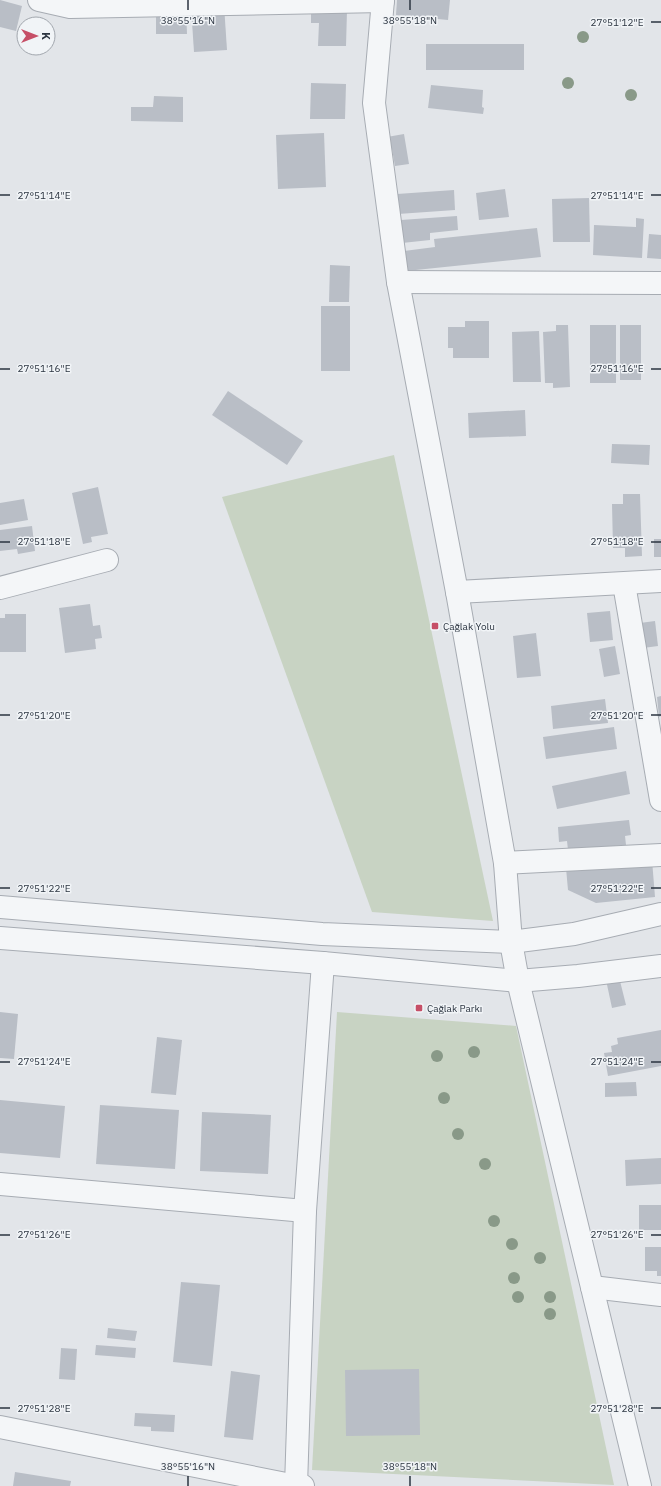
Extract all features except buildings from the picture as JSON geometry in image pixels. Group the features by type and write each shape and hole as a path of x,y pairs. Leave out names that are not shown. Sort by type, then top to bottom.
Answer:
{"street":[{"path":"39,0 70,8 383,0 374,103 398,282 457,592 505,863 511,942 518,981 640,1486"},
{"path":"398,282 661,283"},
{"path":"0,588 107,560"},
{"path":"457,592 661,581"},
{"path":"624,584 661,800"},
{"path":"505,863 661,855"},
{"path":"0,908 322,934 511,942 574,934 661,914"},
{"path":"0,938 323,963 518,981 578,976 661,966"},
{"path":"296,1486 305,1211 323,963"},
{"path":"0,1184 305,1211"},
{"path":"592,1287 661,1295"},
{"path":"0,1427 296,1486 304,1486"}],"green space":[{"path":"394,455 493,921 372,912 222,497"},
{"path":"337,1012 516,1026 614,1485 312,1470"}],"place":[{"name":"Çağlak Yolu","path":"435,626"},
{"name":"Çağlak Parkı","path":"419,1008"}]}
